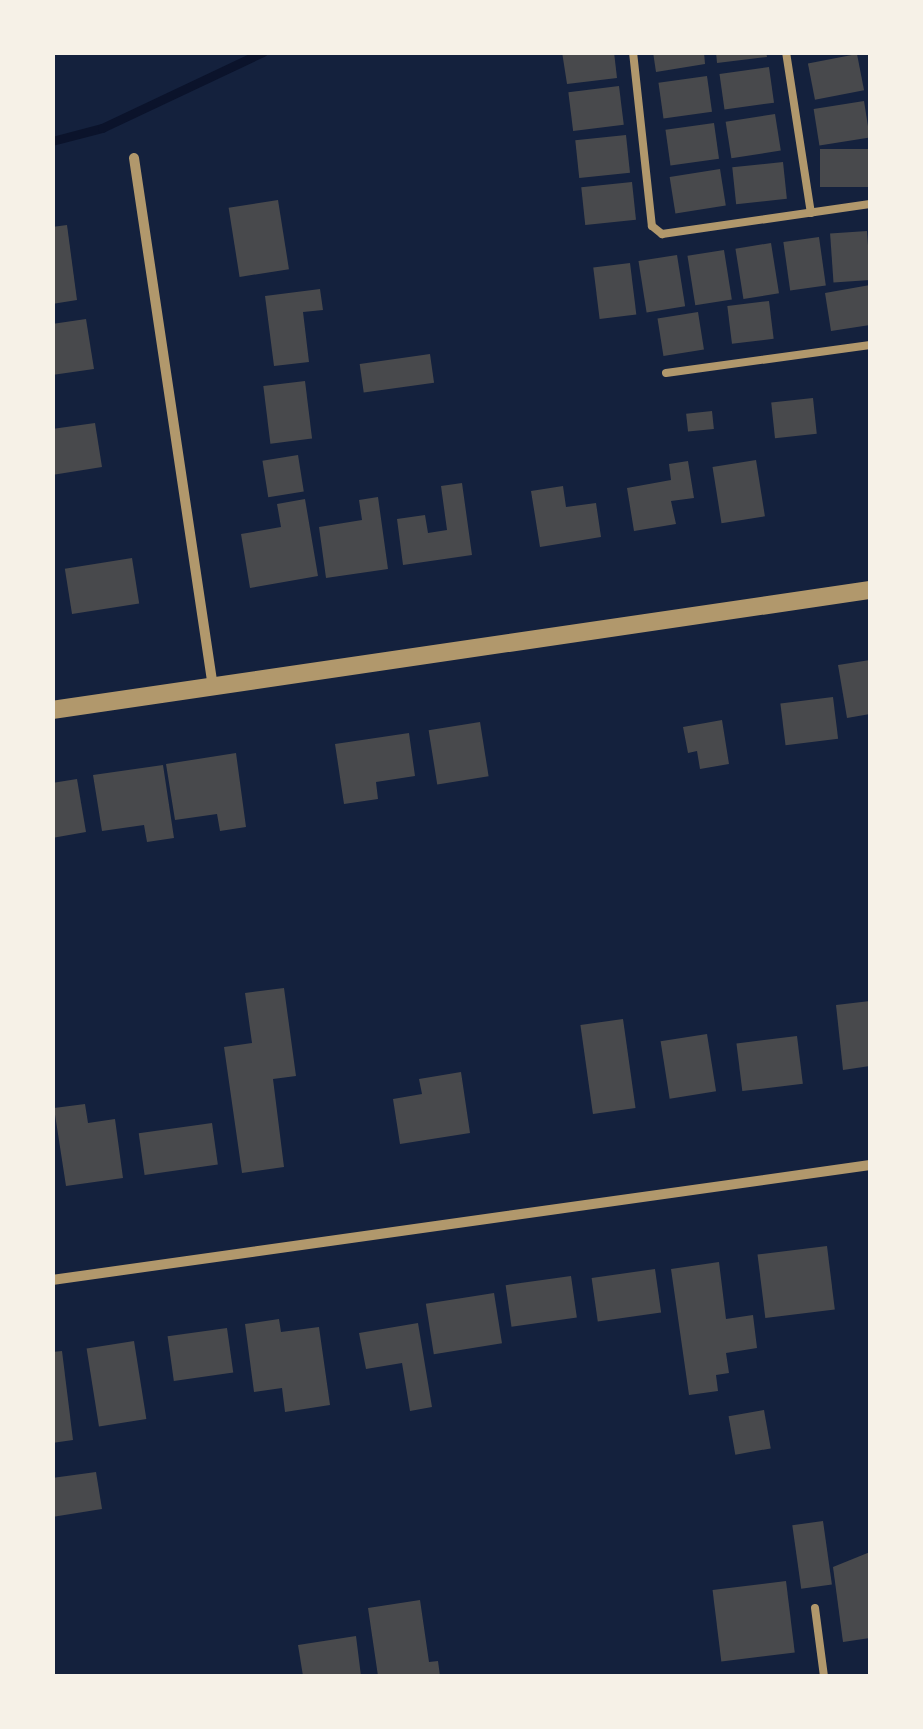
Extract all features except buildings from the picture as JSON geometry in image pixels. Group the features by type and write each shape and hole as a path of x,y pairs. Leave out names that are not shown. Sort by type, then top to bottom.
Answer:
{"street":[{"path":"134,158 213,687"},
{"path":"52,710 870,590"},
{"path":"52,1280 870,1164"}],"lane":[{"path":"633,52 652,226 662,234 870,204"},
{"path":"786,52 811,213"},
{"path":"666,373 870,345"},
{"path":"814,1608 824,1676"}],"waterway":[{"path":"52,141 102,128 263,52"}]}
